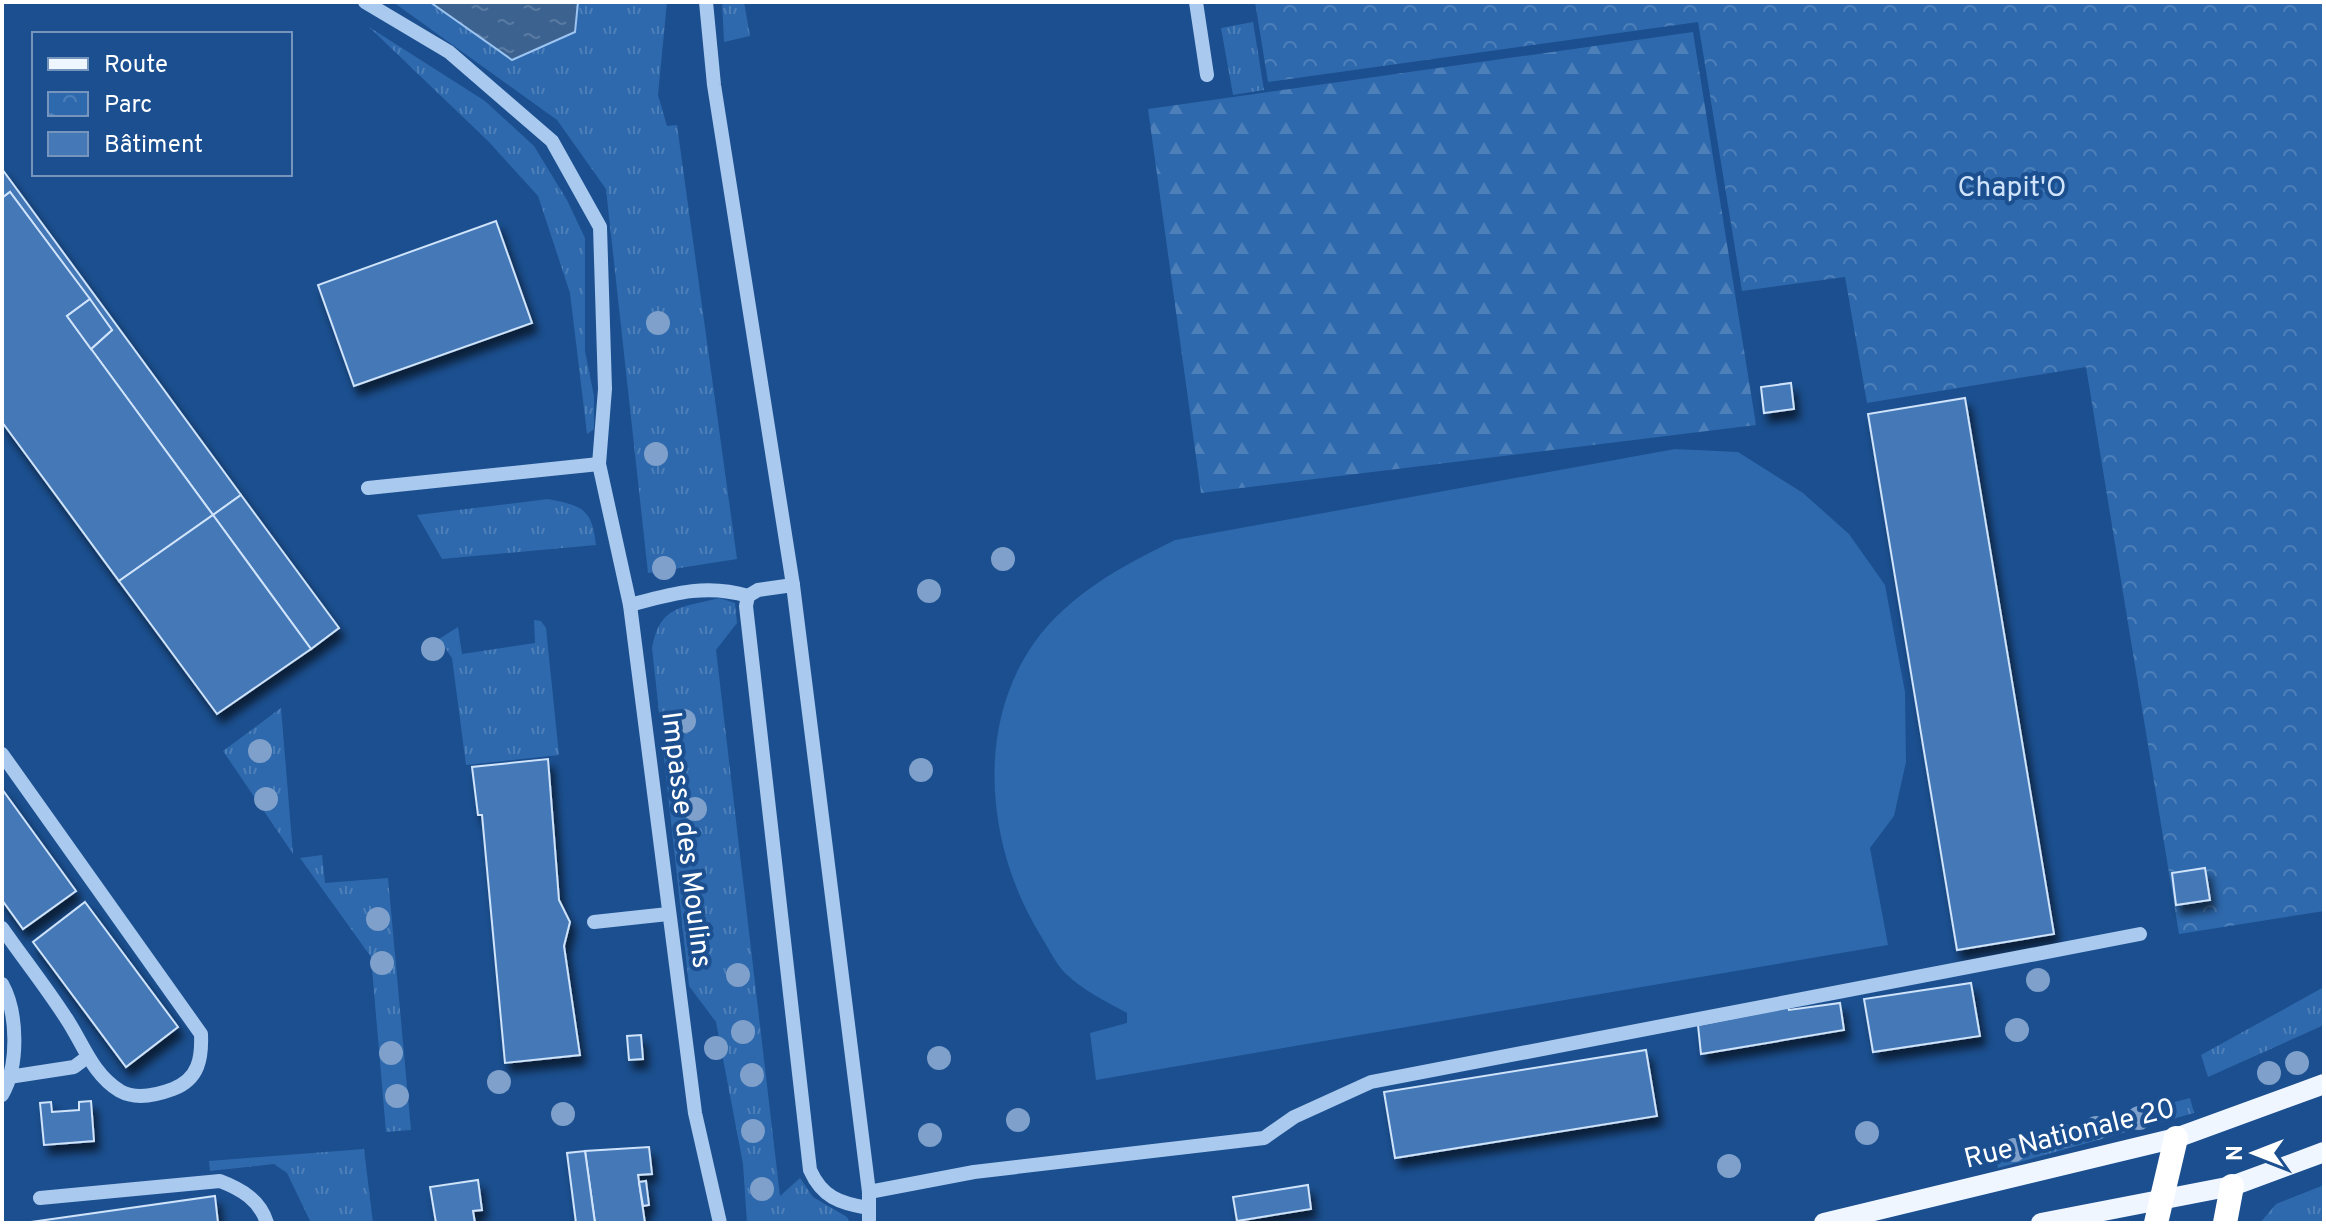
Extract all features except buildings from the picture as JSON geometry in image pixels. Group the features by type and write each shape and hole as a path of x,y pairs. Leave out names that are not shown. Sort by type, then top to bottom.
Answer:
{"highway":[{"path":"2158,1212 2176,1138"},
{"path":"2225,1223 2232,1186"}],"main road":[{"name":"Rue Nationale 20","path":"1824,1223 2176,1138 2324,1084"},
{"path":"2041,1223 2158,1212 2324,1152"}],"street":[{"name":"Impasse des Moulins","path":"365,2 449,52 552,141 600,227 605,389 599,464 630,605 695,1113 720,1223"},
{"path":"706,2 714,85 793,585 869,1192 868,1216 829,1197 817,1187 810,1170 746,606 748,596"},
{"path":"1196,2 1207,75"},
{"path":"368,488 599,464"},
{"path":"630,605 695,589 723,589 748,596 758,590 793,585"},
{"path":"2,754 201,1034 202,1059 191,1077 176,1088 152,1095 135,1096 119,1090 86,1058 68,1020 2,928"},
{"path":"594,922 668,914"},
{"path":"869,1192 974,1172 1264,1138 1294,1117 1371,1082 2140,934"},
{"path":"2,984 14,1032 9,1077 2,1095"},
{"path":"9,1077 74,1067 86,1058"},
{"path":"40,1198 220,1181 244,1190 264,1214 267,1223"}],"green space":[{"path":"393,2 430,2 512,60 575,32 578,2 667,2 658,95 667,126 677,125 737,559 648,573 606,189 557,120"},
{"path":"722,2 744,2 750,36 724,42"},
{"name":"Chapit'O","path":"1255,2 2324,2 2324,911 2179,934 2086,367 1867,403 1845,277 1742,291 1698,22 1268,82"},
{"path":"1253,22 1264,90 1233,95 1221,28"},
{"path":"369,27 485,101 534,146 567,200 585,238 585,351 594,396 594,429 587,434 570,293 538,196 489,142"},
{"path":"1693,32 1756,425 1201,493 1148,109"},
{"path":"1675,449 1738,452 1803,493 1849,534 1885,585 1905,692 1906,762 1894,816 1870,848 1888,945 1096,1080 1090,1033 1127,1023 1127,1013 1080,985 1065,973 1053,956 1024,904 1009,868 995,791 995,752 1002,714 1015,677 1034,643 1048,626 1098,583 1175,540"},
{"path":"548,499 583,511 592,523 596,545 442,559 417,515"},
{"path":"719,598 735,603 737,623 716,650 780,1196 800,1178 813,1197 847,1217 850,1223 747,1223 743,1164 716,1022 689,986 652,648 660,623 667,616 683,607"},
{"path":"534,620 541,621 546,628 559,755 466,765 452,658 439,639 458,627 462,654 535,643"},
{"path":"281,708 293,854 223,751"},
{"path":"322,855 325,883 388,878 411,1130 386,1132 371,957 300,858"},
{"path":"2324,987 2324,1025 2208,1077 2201,1055"},
{"path":"2190,1098 2194,1113 1998,1168 1993,1151 2135,1109"},
{"path":"364,1149 373,1223 311,1223 287,1173 274,1164 210,1171 209,1161"},
{"path":"2324,1185 2324,1223 2260,1223 2276,1204"}],"water":[{"path":"430,2 578,2 575,32 512,60"}]}
